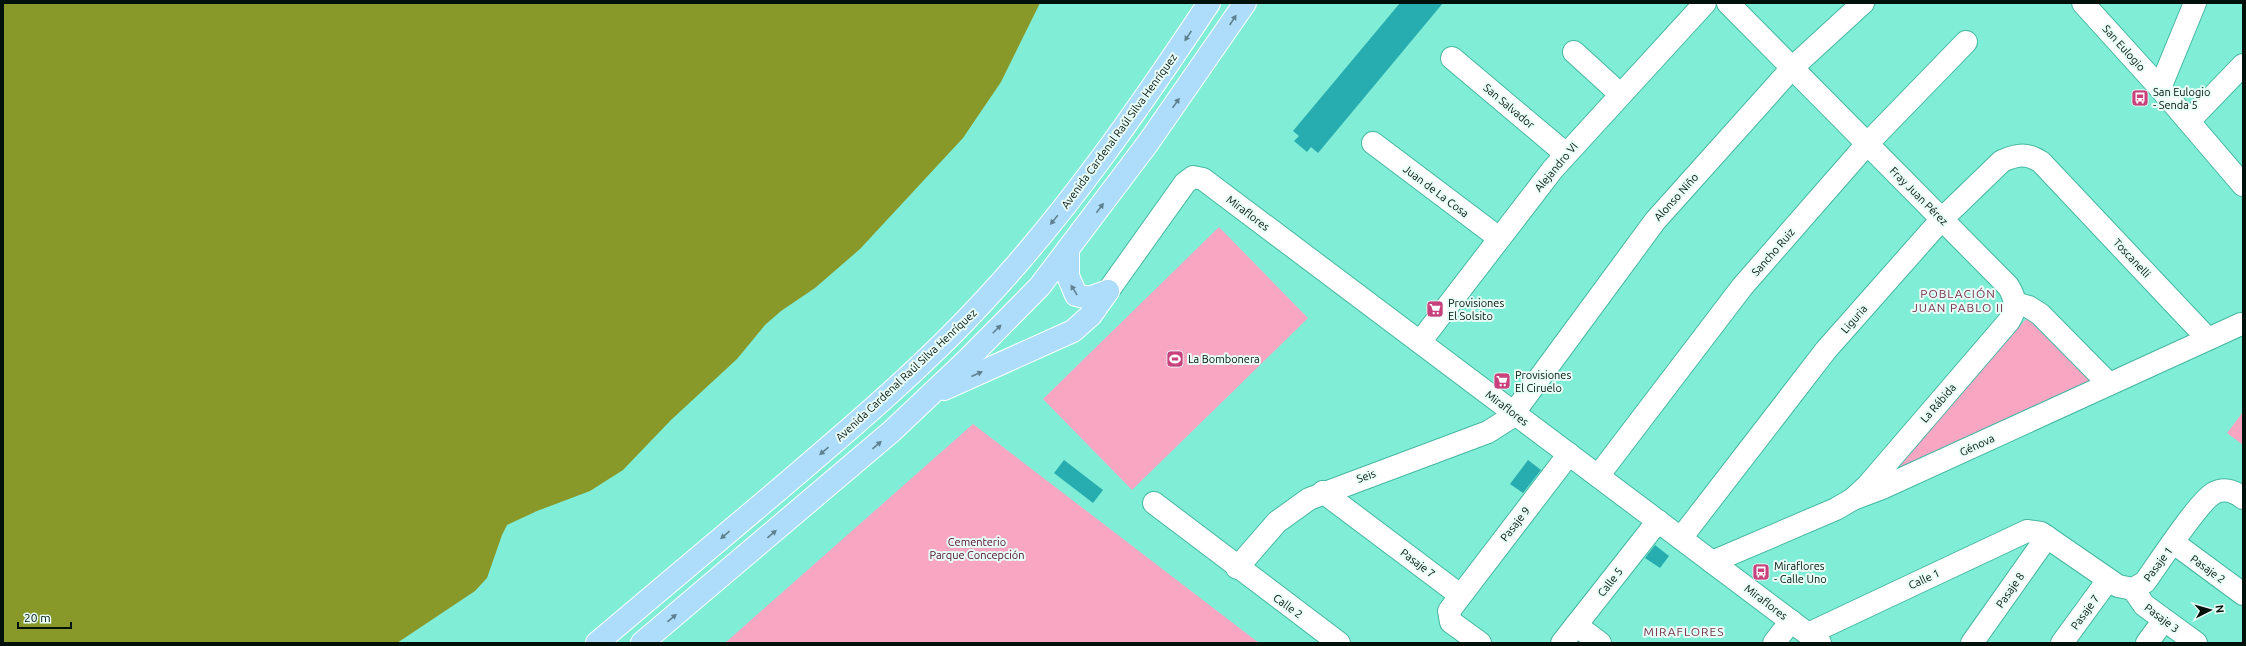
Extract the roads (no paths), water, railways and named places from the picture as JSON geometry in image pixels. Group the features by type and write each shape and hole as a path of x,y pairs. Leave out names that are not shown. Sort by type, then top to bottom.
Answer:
{"main road":[{"name":"Avenida Cardenal Raúl Silva Henríquez","path":"597,643 865,416 945,341 983,302 1019,262 1081,185 1149,92 1209,3"},
{"path":"642,643 859,460 929,396 1040,286 1153,137 1244,3"},
{"path":"1068,251 1068,276 1076,295 1089,298 1108,291"},
{"path":"929,396 1073,331 1092,314 1108,291"}],"street":[{"name":"Alejandro VI","path":"1420,342 1499,238 1566,154 1705,3"},
{"name":"Fray Juan Pérez","path":"1728,3 2008,286 2015,303"},
{"name":"Alonso Niño","path":"1515,413 1655,221 1792,68 1863,3"},
{"path":"2160,88 2195,3"},
{"name":"San Eulogio","path":"2092,7 2243,186"},
{"name":"Sancho Ruiz","path":"1598,476 1742,287 1867,144 1966,42"},
{"path":"1574,52 1620,94"},
{"name":"San Salvador","path":"1452,58 1566,154"},
{"path":"2189,121 2243,65"},
{"name":"Juan de La Cosa","path":"1373,143 1499,238"},
{"name":"Liguria","path":"1681,538 1826,350 1942,220 2002,161 2012,156 2023,154 2031,155 2041,162 2055,176"},
{"name":"Toscanelli","path":"2055,176 2208,339"},
{"name":"Miraflores","path":"1108,291 1185,183 1193,177 1203,179 1814,638"},
{"path":"2015,303 2029,307 2040,314 2109,384"},
{"name":"La Rábida","path":"1853,499 1868,485 2009,321 2012,316 2015,303"},
{"name":"Génova","path":"1712,562 1836,509 1853,499 1882,488 2241,324"},
{"name":"Seis","path":"1237,568 1277,522 1298,505 1323,492 1492,430 1515,413"},
{"name":"Pasaje 9","path":"1460,595 1569,454"},
{"name":"Pasaje 1","path":"2044,535 2108,580 2122,588 2133,589 2145,582 2204,502 2213,494 2224,490 2232,491 2243,498"},
{"name":"Pasaje 7","path":"1323,492 1460,595"},
{"name":"Calle 2","path":"1154,504 1237,568 1339,643"},
{"name":"Calle 5","path":"1562,643 1658,521"},
{"name":"Calle 1","path":"1814,638 2022,532 2031,530 2044,535"},
{"name":"Pasaje 8","path":"1972,643 2044,535"},
{"name":"Pasaje 2","path":"2174,543 2243,594"},
{"name":"Pasaje 7","path":"2062,643 2108,580"},
{"name":"Pasaje 3","path":"2133,589 2140,601 2196,643"},
{"path":"1460,595 1448,611 1449,618 1480,643"},
{"path":"2147,643 2164,620"},
{"path":"1774,643 1790,621"},
{"path":"1576,625 1600,643"}],"place":[{"name":"San Eulogio - Senda 5","path":"2140,98"},
{"name":"Provisiones El Solsito","path":"1435,309"},
{"name":"La Bombonera","path":"1175,359"},
{"name":"Provisiones El Ciruelo","path":"1502,381"},
{"name":"Miraflores - Calle Uno","path":"1761,572"}],"district":[{"name":"POBLACIÓN JUAN PABLO II","path":"1958,300"},
{"name":"MIRAFLORES","path":"1684,631"}],"park label":[{"name":"Cementerio Parque Concepción","path":"977,548"}]}
